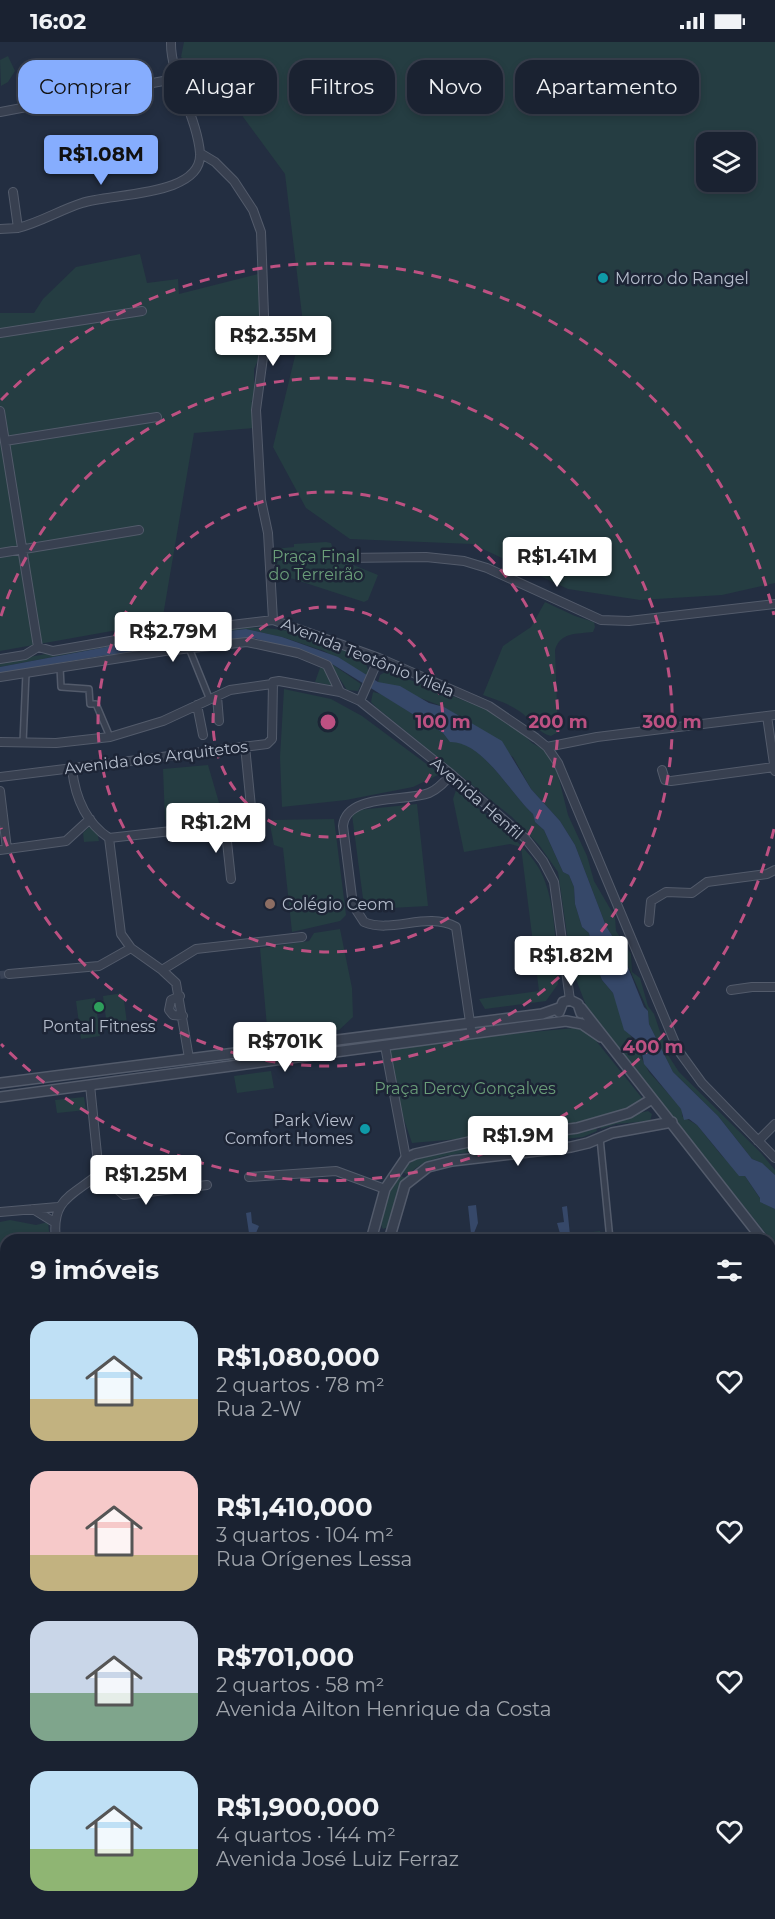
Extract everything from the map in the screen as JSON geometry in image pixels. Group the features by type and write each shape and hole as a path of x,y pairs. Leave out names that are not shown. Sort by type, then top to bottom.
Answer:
{"street":[{"path":"171,42 173,60"},
{"path":"0,112 164,81"},
{"path":"0,229 18,228 56,215 83,202 171,186 196,168 200,153 189,114"},
{"path":"0,659 25,656 38,647 53,651 139,636 273,620 268,533 261,500 255,410 259,372 266,342 261,232 253,210 234,181 215,162 200,153"},
{"path":"12,192 18,228"},
{"path":"0,333 142,311"},
{"path":"0,411 38,647"},
{"path":"5,441 157,417"},
{"path":"0,553 140,530"},
{"path":"344,558 440,558 475,563 601,620 629,621 775,604"},
{"name":"Avenida Teotônio Vilela","path":"273,620 379,658 489,706 547,747 558,763 678,1050 696,1076 775,1158"},
{"path":"0,677 189,648 247,642 298,653 327,665 340,693"},
{"path":"189,648 213,698 219,722"},
{"path":"0,742 74,742 110,737 163,722 238,687 272,684 279,681 340,693 360,701 379,658"},
{"path":"60,667 61,687 89,689 90,704 96,704 110,737"},
{"path":"23,743 26,673"},
{"name":"Avenida dos Arquitetos","path":"0,777 267,744 272,740 272,684"},
{"name":"Avenida Henfil","path":"360,701 451,774 525,838 550,872 554,882 570,1000"},
{"path":"197,705 203,735"},
{"path":"547,747 585,739 771,716 775,769 671,781 665,780 662,770"},
{"path":"109,838 219,825 252,817 245,746"},
{"path":"72,769 75,790 90,819 109,838 119,927 124,940 176,983 189,1058"},
{"path":"451,774 429,793 364,804 345,816 343,826 353,905 359,917 376,925 434,921 456,927 471,1033"},
{"path":"0,791 4,849 66,841 90,819"},
{"path":"219,825 227,842 231,879"},
{"path":"649,922 651,901 666,892 691,893 707,882 767,874 775,870"},
{"path":"162,970 196,949 302,937"},
{"path":"9,974 99,966 131,948"},
{"path":"732,990 775,987"},
{"path":"570,989 560,1007 560,1016 601,1037"},
{"path":"180,996 171,1000 170,1010 173,1015 183,1016"},
{"path":"0,1083 542,1014 570,1000 580,1008 601,1037 672,1122 758,1234"},
{"path":"0,1097 569,1021 579,1017 580,1008"},
{"path":"494,1020 495,1030"},
{"path":"302,1043 304,1057"},
{"path":"385,1046 406,1158"},
{"path":"56,1076 58,1090"},
{"path":"90,1086 99,1174 124,1195 207,1185"},
{"path":"373,1234 385,1189 406,1158 423,1151 584,1126 629,1113 652,1099"},
{"path":"391,1234 405,1185 419,1172 438,1164 571,1147 612,1133 672,1122"},
{"path":"758,1141 775,1124"},
{"path":"645,1127 664,1129 682,1136"},
{"path":"600,1138 609,1234"},
{"path":"492,1139 495,1157"},
{"path":"249,1177 336,1171 385,1189"},
{"path":"0,1212 58,1207 99,1174"},
{"path":"55,1234 54,1222 58,1207"},
{"path":"31,1209 54,1222"}],"green space":[{"path":"184,42 775,42 775,583 722,595 640,600 568,589 472,544 350,539 306,508 273,447 303,323 285,174 241,114 277,114 277,60 185,60 181,57"},
{"path":"8,56 15,71 8,82 1,86 0,60"},
{"path":"140,254 147,283 178,279 179,294 258,274 266,325 260,356 254,369 254,397 251,402 256,402 254,428 194,433 162,622 0,651 0,313 34,313 43,299 76,267"},
{"name":"Praça Final do Terreirão","path":"331,543 336,558 378,575 368,600 364,602 275,573 273,549 294,547 294,544"},
{"path":"545,602 594,622 595,627 593,632 565,637 557,644 555,650 558,732 551,736 539,730 517,710 483,695 503,646 531,627"},
{"path":"245,627 282,630 334,646 363,662 367,667 368,676 324,651 282,637 246,629 138,641 0,667 0,662 139,638"},
{"path":"329,662 361,684 358,691 347,690"},
{"path":"321,665 334,681 334,686 315,682"},
{"path":"387,671 486,709 517,728 532,743 548,752 558,775 568,815 587,856 594,881 615,917 616,931 631,954 632,972 640,978 648,1006 654,1014 668,1055 679,1072 761,1153 775,1170 775,1175 761,1163 752,1159 718,1116 673,1072 649,1024 648,1011 621,950 606,926 575,845 560,821 531,789 513,757 444,707 378,682 380,675"},
{"path":"284,689 331,699 362,716 440,774 413,787 346,800 282,807 280,757"},
{"path":"373,692 381,694 443,733 450,741 462,743 474,750 496,770 533,814 535,822 544,830 563,872 569,875 574,887 575,904 582,927 589,933 590,950 602,980 613,993 631,1037 640,1043 641,1057 649,1072 682,1109 682,1116 697,1125 722,1156 745,1176 763,1203 775,1209 775,1234 766,1234 589,1013 572,969 558,872 539,845 512,817 371,702"},
{"path":"208,765 222,813 165,820 163,769"},
{"path":"456,790 524,848 540,870 546,883 554,926 558,984 546,1001 485,1009 479,999 539,991 521,847 510,844 464,852 453,799"},
{"path":"417,804 428,906 372,909 364,906 352,815 358,810"},
{"path":"334,819 346,915 340,921 292,932 283,848 274,845 269,820"},
{"path":"89,827 97,832 99,841 84,842 83,833"},
{"path":"340,929 352,988 353,1017 339,1030 268,1038 260,948 309,941 314,933"},
{"path":"123,993 128,1031 108,1034 103,996"},
{"path":"95,998 100,1036 81,1039 76,1001"},
{"name":"Praça Dercy Gonçalves","path":"585,1027 646,1103 571,1124 493,1136 412,1143 397,1099 385,1046"},
{"path":"271,1071 274,1088 237,1093 234,1076"},
{"path":"84,1097 86,1110 57,1113 55,1100"},
{"path":"648,1111 652,1114 650,1121 616,1124 601,1129 599,1122"},
{"path":"595,1124 597,1131 583,1137 500,1146 502,1141"},
{"path":"482,1144 486,1146 482,1151 433,1159 408,1175 401,1171 409,1163 428,1154"},
{"path":"398,1175 406,1178 397,1191 388,1227 383,1229 380,1223 390,1186"},
{"path":"10,1220 36,1225 48,1222 49,1234 0,1234 0,1222"},
{"path":"600,1231 601,1234 578,1234"}],"water":[{"path":"246,629 282,637 338,657 378,682 400,686 429,703 444,707 502,741 531,789 560,821 575,845 606,926 621,950 644,1007 648,1011 649,1024 673,1072 718,1116 752,1159 762,1163 775,1175 775,1209 760,1202 760,1198 745,1176 739,1176 697,1125 689,1119 684,1120 681,1109 644,1064 640,1043 624,1030 613,993 602,980 594,960 589,933 582,927 575,904 574,887 569,875 563,872 544,830 535,822 533,814 496,770 474,750 462,744 450,742 443,733 324,659 254,638 107,655 0,673 0,667 138,641"},
{"path":"476,1205 478,1223 474,1233 471,1234 468,1206"},
{"path":"567,1206 570,1234 560,1234 557,1223 564,1222 562,1207"},
{"path":"251,1212 252,1223 259,1226 256,1234 249,1234 246,1213"}],"tunnel":[{"path":"0,975 9,974"}],"place":[{"name":"Morro do Rangel","path":"603,278"},
{"name":"Colégio Ceom","path":"270,904"},
{"name":"Pontal Fitness","path":"99,1007"},
{"name":"Park View Comfort Homes","path":"365,1129"}]}
